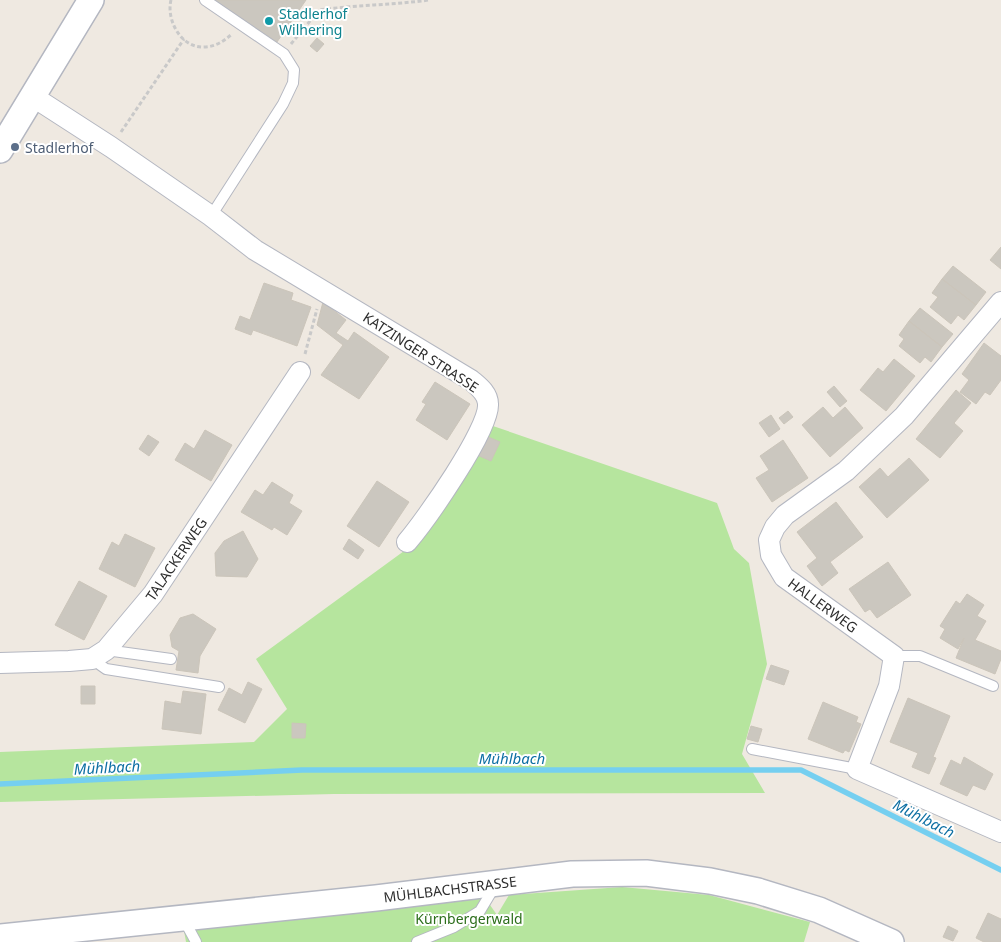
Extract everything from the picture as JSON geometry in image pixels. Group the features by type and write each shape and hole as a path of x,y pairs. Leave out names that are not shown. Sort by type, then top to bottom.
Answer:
{"street":[{"path":"0,150 91,0"},
{"name":"KATZINGER STRASSE","path":"32,96 111,147 211,216 255,250 471,380 484,392 488,403 487,416 476,438 425,521 407,542"},
{"name":"HALLERWEG","path":"894,656 784,577 771,555 769,540 775,527 785,515 846,471 904,416 1001,302"},
{"name":"TALACKERWEG","path":"99,654 152,594 300,372"},
{"path":"0,663 69,661 99,654"},
{"path":"894,656 889,686 857,769 1001,832"},
{"name":"MÜHLBACHSTRASSE","path":"0,937 572,874 646,873 710,880 758,891 819,910 891,942"}],"lane":[{"path":"205,0 284,54 294,70 294,83 283,104 211,216"},
{"path":"171,659 99,654 106,669 219,687"},
{"path":"894,656 920,656 993,686"},
{"path":"752,749 857,769"},
{"path":"418,942 454,928 480,911 496,883"},
{"path":"183,917 196,942"}],"path":[{"path":"171,0 169,12 171,22 184,39 203,47 225,40 241,24"},
{"path":"284,54 319,10 357,5 385,6 429,0"},
{"path":"111,147 184,39"},
{"path":"300,372 322,290"}],"green space":[{"path":"493,426 717,503 734,549 749,563 767,664 742,754 765,793 334,794 0,802 0,752 254,742 287,709 256,659 415,543"},
{"name":"Kürnbergerwald","path":"622,887 709,895 810,922 804,942 186,942 183,925 481,892 497,915 509,895"}],"building":[{"name":"Stadlerhof Wilhering","path":"215,0 306,0 277,42"},
{"path":"317,38 324,44 317,52 310,46"},
{"path":"1001,247 1001,269 990,260"},
{"path":"953,266 986,292 976,305 942,279"},
{"path":"942,279 976,305 964,320 958,315 951,324 930,307 938,297 932,293"},
{"path":"264,283 293,293 291,300 311,307 297,346 253,330 251,335 235,329 240,316 250,320"},
{"path":"323,302 346,320 336,333 348,341 354,332 389,357 359,399 321,375 343,345 317,325"},
{"path":"920,308 953,334 942,347 909,321"},
{"path":"909,321 942,347 931,362 925,357 920,363 899,346 904,339 899,335"},
{"path":"984,343 1001,356 1001,380 990,395 985,392 976,404 960,392 969,380 962,374"},
{"path":"894,359 915,376 886,411 860,390 878,368 883,372"},
{"path":"435,382 470,404 447,440 416,420 426,404 422,402"},
{"path":"834,386 847,401 840,407 827,392"},
{"path":"956,390 971,403 954,423 963,431 940,458 916,439"},
{"path":"823,407 833,418 845,407 863,428 830,457 802,425"},
{"path":"788,411 793,417 784,424 779,418"},
{"path":"771,415 780,429 769,437 759,423"},
{"path":"205,430 232,445 211,481 175,460 185,443 194,449"},
{"path":"148,435 159,442 149,456 139,449"},
{"path":"486,436 500,442 491,461 477,455"},
{"path":"783,440 808,478 772,502 756,478 769,470 760,456"},
{"path":"909,458 929,480 887,518 859,487 880,468 888,477"},
{"path":"377,481 409,502 379,547 347,526"},
{"path":"272,482 293,495 289,503 302,511 287,535 274,527 272,530 241,512 255,490 263,495"},
{"path":"836,502 863,537 830,562 838,573 822,586 807,566 817,558 797,532"},
{"path":"243,531 258,559 247,577 216,576 215,553 224,541"},
{"path":"125,534 155,548 135,587 99,569 112,542 119,546"},
{"path":"349,539 364,550 358,559 343,549"},
{"path":"888,562 911,595 877,618 870,609 865,612 849,589"},
{"path":"79,581 107,596 84,640 55,625"},
{"path":"967,594 984,605 977,616 986,621 975,640 1001,651 1001,659 995,674 956,658 964,638 958,649 940,638 945,629 940,626 956,601 960,604"},
{"path":"193,614 216,629 200,656 198,673 176,670 179,651 172,647 170,635 180,618"},
{"path":"771,665 789,671 784,685 766,679"},
{"path":"248,682 262,689 245,723 218,710 229,688 242,695"},
{"path":"81,686 95,686 95,704 81,704"},
{"path":"183,691 206,694 201,734 162,729 165,701 181,704"},
{"path":"908,698 950,716 933,757 936,758 929,774 912,767 918,753 890,742"},
{"path":"823,702 858,717 856,722 861,724 849,752 845,750 843,753 808,739"},
{"path":"292,723 306,724 305,738 292,738"},
{"path":"751,726 762,729 758,742 747,739"},
{"path":"964,757 993,774 985,790 973,785 967,796 940,784 951,760 961,765"},
{"path":"988,913 1001,919 1001,942 984,942 976,938"},
{"path":"948,926 958,931 953,941 943,937"}],"waterway":[{"name":"Mühlbach","path":"0,784 302,770 801,770 1001,870"}],"place":[{"name":"Stadlerhof Wilhering","path":"269,21"},
{"name":"Stadlerhof","path":"15,147"}]}
